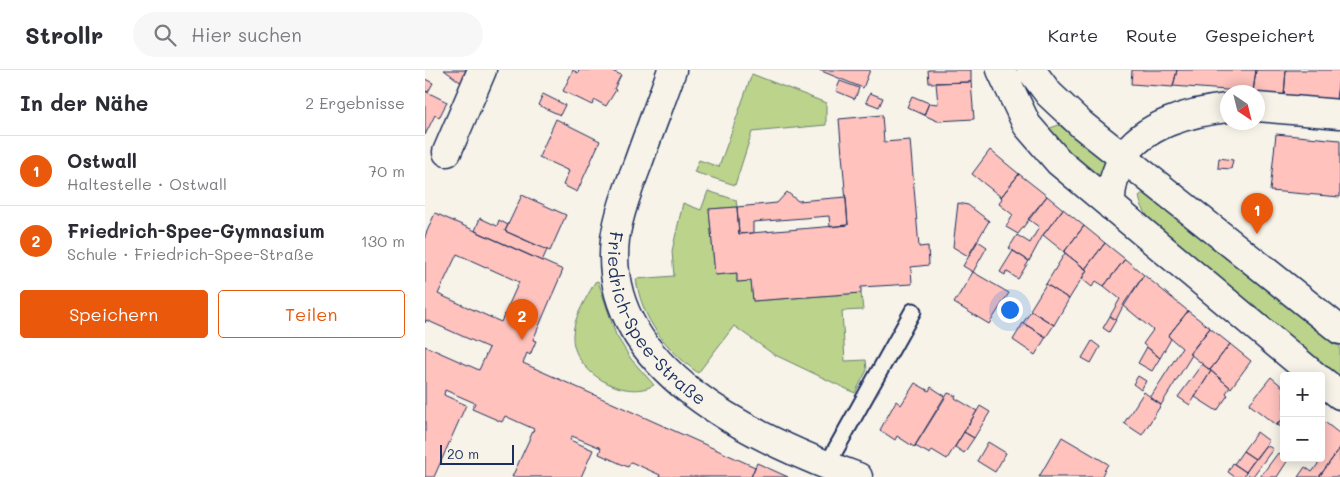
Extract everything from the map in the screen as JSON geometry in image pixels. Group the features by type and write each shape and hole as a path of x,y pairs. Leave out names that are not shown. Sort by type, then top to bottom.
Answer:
{"main road":[{"path":"447,152 482,70"},
{"name":"Friedrich-Spee-Straße","path":"672,70 623,205 615,238 616,282 625,310 653,356 693,394 766,437 858,477"},
{"path":"1001,70 1027,125 1059,162 1310,372"},
{"path":"1031,70 1066,111 1340,330"},
{"path":"1265,108 1340,114"},
{"path":"1111,206 1113,182 1130,146 1160,126 1205,111 1220,109"},
{"path":"1325,383 1340,395"}],"lane":[{"path":"827,465 913,311"}],"green space":[{"path":"752,74 826,103 826,125 752,132 735,185 694,172 699,160 719,167"},
{"path":"1059,125 1074,137 1107,152 1104,179 1097,180 1044,130"},
{"path":"1147,190 1340,343 1340,378 1165,236 1149,218 1140,202 1139,196"},
{"path":"708,191 736,200 737,207 709,209 715,275 737,273 737,282 751,281 753,301 861,293 863,310 842,311 845,361 866,360 867,370 855,393 773,354 734,326 698,373 665,343 644,307 636,279 674,276 672,251 683,203 701,210"},
{"path":"598,281 616,335 631,359 654,385 642,389 628,389 615,386 601,380 581,360 575,348 573,335 575,322 595,282"}],"building":[{"path":"444,70 476,70 467,87"},
{"path":"573,70 578,73 579,70 610,70 621,75 614,89 616,90 606,106 595,100 592,105 563,91"},
{"path":"819,70 870,70 863,88"},
{"path":"928,70 971,70 971,82 929,83"},
{"path":"1132,70 1177,70 1173,87 1131,84"},
{"path":"1177,70 1256,70 1254,85 1220,85 1220,90 1173,86"},
{"path":"1256,70 1286,70 1284,96 1265,94 1265,85 1254,85"},
{"path":"1286,70 1340,70 1336,100 1284,96"},
{"path":"1340,76 1340,100 1336,100"},
{"path":"425,79 433,83 428,92 425,91"},
{"path":"840,81 859,88 855,99 836,91"},
{"path":"971,82 974,119 937,121 924,115 929,103 938,104 936,83"},
{"path":"425,91 447,102 439,118 435,115 425,135"},
{"path":"870,93 883,98 879,107 866,102"},
{"path":"543,94 565,105 560,115 538,105"},
{"path":"912,96 929,103 924,115 907,107"},
{"path":"882,115 884,142 910,140 919,247 928,246 929,265 911,267 912,284 861,287 861,293 753,301 751,281 737,282 737,273 715,275 709,209 737,207 739,234 848,225 839,119"},
{"path":"556,119 600,141 577,192 563,185 569,171 539,157"},
{"path":"1276,134 1340,140 1340,197 1270,191"},
{"path":"990,150 1019,174 1001,197 972,174"},
{"path":"1219,158 1233,160 1231,169 1218,168"},
{"path":"1019,174 1047,196 1018,234 1006,227 1013,215 999,204 1001,197"},
{"path":"787,192 798,201 846,197 848,225 830,227 829,216 753,222 753,233 739,234 737,207 777,203"},
{"path":"522,195 566,215 550,251 505,231"},
{"path":"1047,196 1063,209 1043,235 1029,261 1009,248 1017,235 1030,243 1039,227 1028,219"},
{"path":"958,203 968,205 989,221 968,256 953,247"},
{"path":"1063,209 1084,226 1064,252 1043,235"},
{"path":"435,213 563,270 533,340 536,341 530,355 527,353 523,363 755,467 751,477 659,477 660,475 631,462 628,467 599,454 601,448 572,436 570,440 593,450 581,477 512,477 534,429 505,416 502,422 472,409 475,403 445,390 444,395 466,405 434,477 425,477 425,346 479,370 489,348 426,320 425,323 425,236","holes":["457,254 519,282 501,322 438,294"]},
{"path":"480,218 497,226 499,220 508,225 505,231 547,250 542,261 475,231"},
{"path":"1084,226 1105,243 1085,269 1064,252"},
{"path":"978,241 987,247 973,272 963,266"},
{"path":"1105,243 1125,259 1104,286 1096,281 1092,287 1082,279 1087,270 1085,269"},
{"path":"1013,251 1029,261 1018,279 1006,271 1005,275 1000,272"},
{"path":"1065,253 1087,270 1069,299 1046,284"},
{"path":"1125,259 1144,275 1125,302 1116,320 1110,316 1120,299 1104,286"},
{"path":"973,272 1009,293 989,324 954,303"},
{"path":"1144,275 1188,311 1168,336 1171,339 1160,358 1143,344 1153,330 1124,306"},
{"path":"1046,284 1069,299 1054,325 1030,310"},
{"path":"1031,311 1054,325 1046,337 1023,323"},
{"path":"1188,311 1210,328 1189,354 1192,355 1161,405 1150,398 1182,348 1168,336"},
{"path":"1110,316 1116,320 1109,332 1103,328"},
{"path":"1023,323 1046,337 1035,355 1013,340"},
{"path":"1210,328 1230,344 1210,370 1190,354"},
{"path":"1092,341 1100,347 1091,363 1082,358"},
{"path":"1230,344 1251,361 1231,388 1210,370"},
{"path":"1147,347 1160,358 1152,371 1138,363"},
{"path":"1202,364 1211,371 1190,405 1178,397"},
{"path":"1211,371 1230,387 1226,393 1228,395 1217,411 1195,397"},
{"path":"1138,376 1146,381 1141,390 1133,384"},
{"path":"1271,377 1280,385 1280,422 1277,426 1249,404"},
{"path":"915,383 929,391 931,387 945,396 914,447 897,436 895,440 880,430 896,401 901,405"},
{"path":"1144,392 1161,405 1142,435 1124,423"},
{"path":"948,393 956,396 955,398 977,411 947,459 932,450 930,454 915,446"},
{"path":"980,406 990,412 974,438 964,432"},
{"path":"1325,422 1340,434 1340,448 1319,477 1298,477 1305,467 1312,472 1320,462 1325,462"},
{"path":"964,432 974,438 964,453 955,447"},
{"path":"1257,432 1269,441 1255,459 1243,451"},
{"path":"1062,437 1108,464 1101,477 1039,477"},
{"path":"988,442 1006,453 995,472 977,461"},
{"path":"1266,445 1273,449 1253,476 1250,476 1246,472"},
{"path":"1340,448 1340,477 1319,477"},
{"path":"1243,451 1255,459 1246,472 1234,464"},
{"path":"1278,453 1280,454 1280,462 1287,462 1277,477 1260,477"},
{"path":"757,463 788,477 751,477"},
{"path":"1233,463 1246,472 1244,477 1235,477 1228,472"}],"place":[{"name":"Ostwall","path":"1257,234"},
{"name":"Friedrich-Spee-Gymnasium","path":"522,340"}]}
